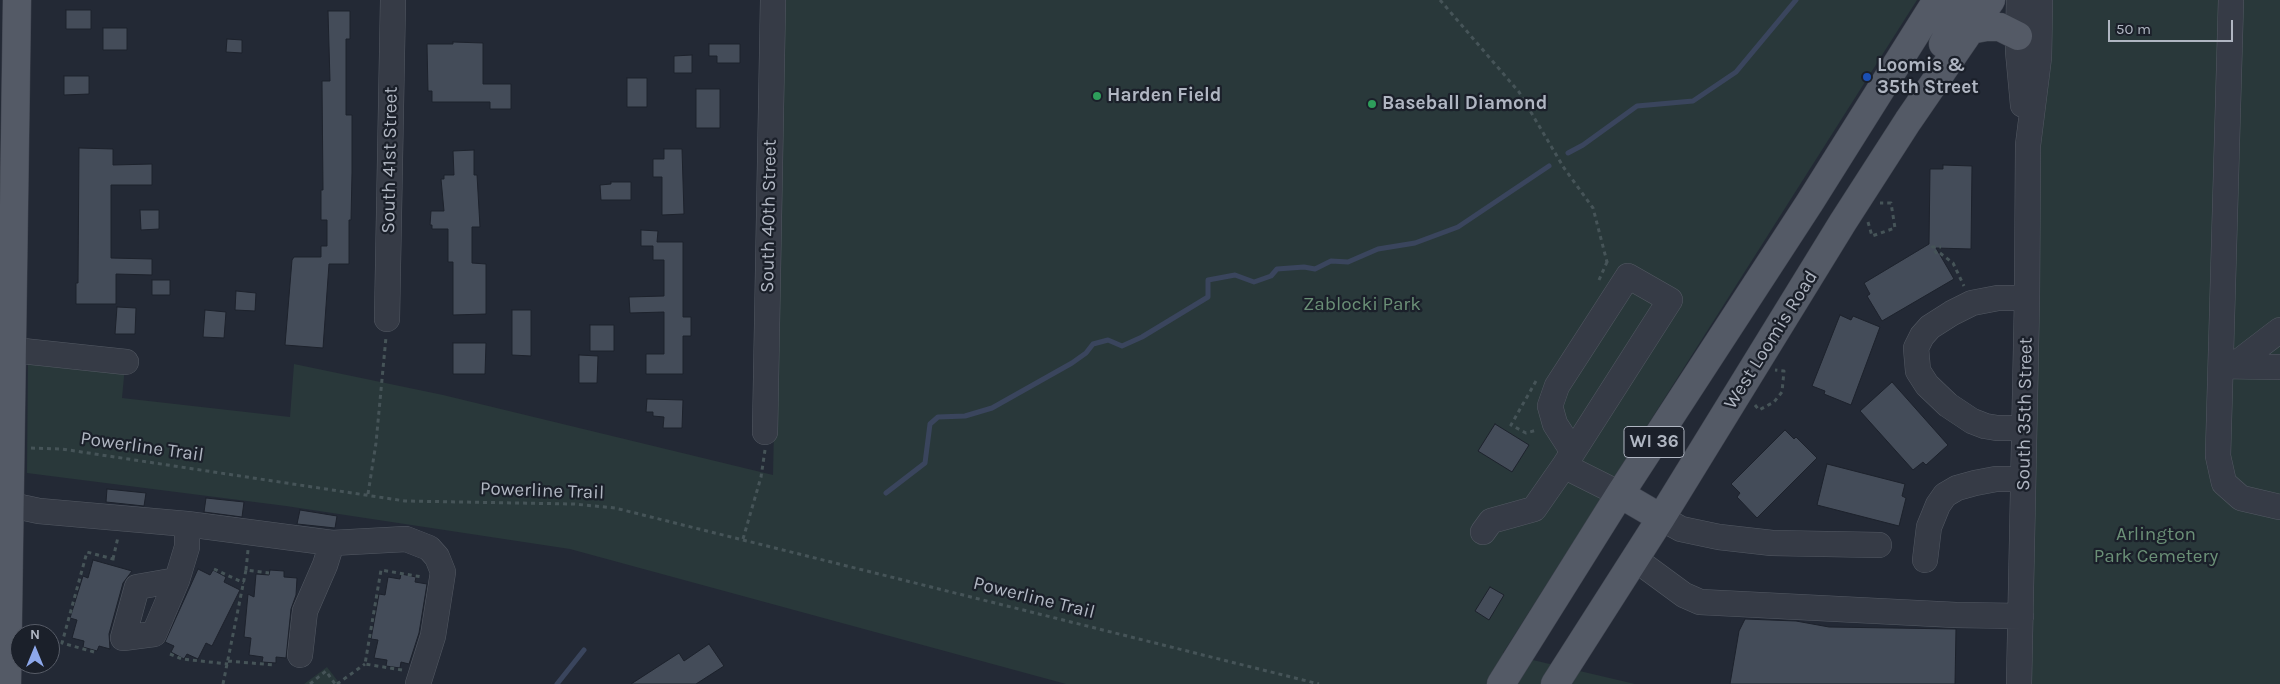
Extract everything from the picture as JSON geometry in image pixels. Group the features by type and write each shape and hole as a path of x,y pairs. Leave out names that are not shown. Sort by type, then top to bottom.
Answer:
{"main road":[{"path":"7,684 18,0"},
{"name":"WI 36","path":"1501,684 1620,494 1810,202 1937,0"},
{"path":"1908,121 1935,60 1965,0"},
{"name":"West Loomis Road","path":"1555,684 1661,518 1908,121 1991,0"},
{"path":"1970,30 1986,26 2000,27 2018,36"},
{"path":"1620,494 1661,518"}],"street":[{"name":"South 41st Street","path":"387,319 393,0"},
{"name":"South 40th Street","path":"765,432 773,0"},
{"name":"South 35th Street","path":"2019,0 2020,80 2028,145"},
{"name":"South 35th Street","path":"2019,684 2027,298 2028,145 2039,57 2040,0"},
{"path":"2231,0 2227,366 2218,456 2224,482 2241,498 2280,507"},
{"path":"1483,532 1491,521 1534,509 1569,459 1670,300 1628,276 1557,386 1550,406 1569,459 1620,494"},
{"path":"2024,428 1985,426 1972,421 1948,405 1926,385 1918,371 1916,348 1922,336 1930,327 1952,313 1972,304 1998,298 2027,298"},
{"path":"2227,366 2280,330"},
{"path":"13,350 126,362"},
{"path":"2227,366 2280,367"},
{"path":"1925,560 1929,527 1938,505 1946,495 1957,488 1975,482 2023,480"},
{"path":"11,505 38,510 186,524 332,543 406,539 429,548 436,557 443,572 434,636 420,678"},
{"path":"1661,518 1681,529 1719,537 1772,543 1880,545"},
{"path":"177,580 186,547 186,524"},
{"path":"300,655 305,612 332,543"},
{"path":"1635,559 1684,595 1700,602 1956,615 2021,616"}],"path":[{"path":"1440,0 1518,92 1564,168 1593,208 1607,262 1625,281"},
{"path":"1868,222 1872,236 1895,228 1892,203 1879,203"},
{"path":"1941,247 1932,247 1953,263 1961,279"},
{"path":"368,494 376,443 387,319"},
{"path":"1754,402 1759,410 1782,392 1784,371 1774,370"},
{"path":"742,539 761,477 765,432"},
{"name":"Powerline Trail","path":"11,447 62,449 405,501 574,504 616,508 1319,684"},
{"path":"94,652 62,643 87,552 113,560 118,540"},
{"path":"223,684 248,557"},
{"path":"214,569 244,583"},
{"path":"246,570 269,573"},
{"path":"310,684 326,671 336,684 365,664 381,570 442,580"},
{"path":"170,654 182,659 274,665"},
{"path":"365,664 420,678"}],"green space":[{"name":"Zablocki Park","path":"783,0 1917,0 1503,653 1635,684 1066,684 570,549 286,506 27,473 28,359 125,366 122,398 290,417 294,364 443,395 773,475"},
{"name":"Arlington Park Cemetery","path":"2046,0 2280,0 2280,684 2029,684 2039,111"},
{"path":"327,667 340,684 304,684"}],"building":[{"path":"66,10 91,10 91,29 66,29"},
{"path":"328,11 350,11 350,39 346,39 346,115 352,115 352,173 349,264 329,264 323,348 285,345 292,260 294,257 321,257 321,246 327,246 327,220 321,220 321,190 323,190 322,81 330,81"},
{"path":"103,28 127,28 127,50 103,50"},
{"path":"227,39 242,40 242,53 226,52"},
{"path":"453,42 483,43 483,84 511,84 511,109 490,109 490,102 432,102 432,91 428,91 427,44 453,44"},
{"path":"709,44 740,44 740,63 717,63 717,56 709,56"},
{"path":"692,55 692,73 674,73 674,56"},
{"path":"64,76 89,76 89,94 64,95"},
{"path":"627,78 647,78 647,107 627,107"},
{"path":"696,89 720,89 720,128 696,128"},
{"path":"79,148 113,149 113,165 152,164 152,185 111,185 111,258 152,259 152,275 116,274 116,304 76,304 76,283 78,283"},
{"path":"664,149 682,149 684,214 662,215 662,177 653,177 653,159 664,159"},
{"path":"474,150 474,175 477,175 480,227 472,227 472,263 486,264 486,314 453,315 453,262 448,262 448,229 432,229 432,225 430,225 431,211 444,211 441,179 444,179 444,175 454,175 453,151"},
{"path":"1943,165 1972,166 1971,249 1936,248 1954,279 1882,321 1867,296 1870,294 1864,283 1929,244 1930,169 1943,169"},
{"path":"611,182 631,182 631,200 601,200 600,185 611,184"},
{"path":"140,210 159,210 159,229 141,230"},
{"path":"641,230 658,231 657,242 683,242 683,317 691,317 691,336 683,336 683,374 646,374 646,354 664,354 664,312 630,313 629,297 664,296 664,260 653,260 653,246 641,246"},
{"path":"152,280 170,280 170,295 152,295"},
{"path":"236,291 256,293 255,311 235,310"},
{"path":"117,307 136,308 135,334 115,334"},
{"path":"205,310 226,312 224,338 203,337"},
{"path":"512,310 531,310 531,356 512,355"},
{"path":"1840,315 1851,320 1853,316 1880,327 1851,405 1824,394 1825,391 1812,386"},
{"path":"590,325 614,325 614,351 590,351"},
{"path":"453,343 486,343 485,374 453,374"},
{"path":"579,355 598,356 597,383 579,383"},
{"path":"1892,382 1948,445 1926,465 1923,462 1913,470 1860,411"},
{"path":"647,399 683,400 682,428 663,428 664,417 653,416 653,412 646,412"},
{"path":"1495,424 1529,445 1512,472 1478,451"},
{"path":"1785,430 1794,439 1796,437 1817,458 1757,518 1737,497 1740,493 1731,484"},
{"path":"1827,464 1905,484 1902,496 1906,498 1899,526 1817,505"},
{"path":"107,489 146,493 144,506 106,502"},
{"path":"206,498 244,502 242,517 204,512"},
{"path":"300,510 337,516 335,528 297,524"},
{"path":"93,560 132,571 123,583 109,634 110,649 99,646 97,651 83,647 84,641 72,638 77,620 70,618 83,576 88,578"},
{"path":"198,569 210,575 213,570 226,577 224,582 240,590 212,646 206,643 198,659 187,654 184,659 171,652 174,646 165,642"},
{"path":"270,570 284,571 284,577 297,578 296,595 291,609 286,658 276,657 276,663 262,662 263,657 249,655 251,638 244,637 248,594 254,597 256,574 269,575"},
{"path":"401,574 416,577 415,582 427,584 419,633 409,664 401,662 400,668 386,666 387,660 374,658 378,640 371,639 379,594 385,595 388,577 400,579"},
{"path":"1490,587 1504,595 1489,620 1475,611"},
{"path":"1745,619 1796,621 1829,627 1956,629 1955,684 1730,684 1739,631"},
{"path":"709,644 724,666 696,684 631,684 679,653 684,661"}],"waterway":[{"path":"1568,153 1583,145 1637,106 1693,101 1736,72 1796,0"},
{"path":"886,493 925,463 930,424 938,417 965,416 992,408 1072,363 1086,353 1093,344 1108,340 1122,346 1142,337 1208,297 1208,280 1235,275 1254,282 1271,276 1277,269 1304,267 1315,269 1331,261 1348,262 1378,249 1415,243 1458,227 1549,166"},
{"path":"557,684 584,650"}],"place":[{"name":"Loomis & 35th Street","path":"1867,77"},
{"name":"Harden Field","path":"1097,96"},
{"name":"Baseball Diamond","path":"1372,104"}]}
